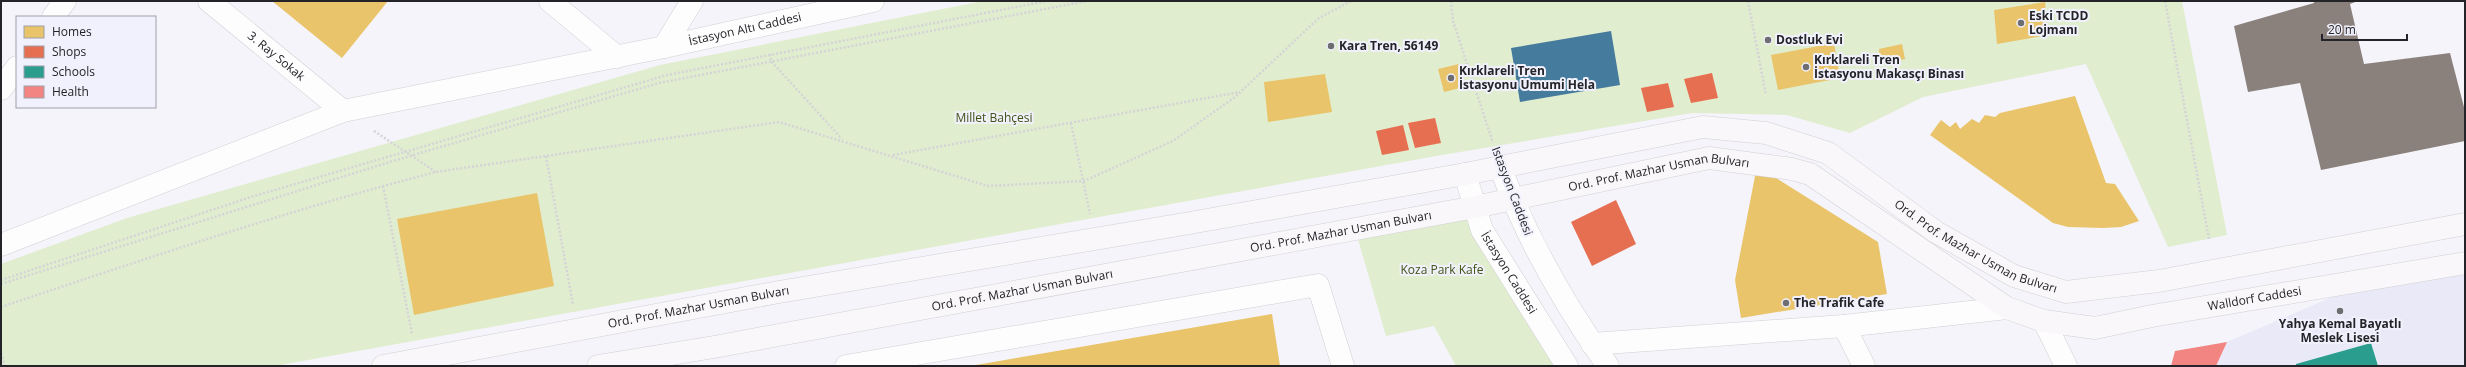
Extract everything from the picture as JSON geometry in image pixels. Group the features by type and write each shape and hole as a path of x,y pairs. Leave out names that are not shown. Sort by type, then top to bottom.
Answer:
{"main road":[{"name":"Ord. Prof. Mazhar Usman Bulvarı","path":"383,366 779,292 1190,223 1465,174 1702,127 1766,133 1828,153 1936,232 2014,276 2066,292 2159,281 2465,224"},
{"name":"Ord. Prof. Mazhar Usman Bulvarı","path":"598,366 721,346 1475,207 1708,158 1792,169 1810,174 2007,308 2044,321"},
{"name":"Walldorf Caddesi","path":"2044,321 2095,328 2152,316 2465,263"}],"street":[{"path":"54,16 65,1"},
{"name":"3. Ray Sokak","path":"209,1 343,111"},
{"path":"550,1 617,57"},
{"path":"664,47 692,1"},
{"name":"İstasyon Altı Caddesi","path":"1,245 343,111 617,57 873,1"},
{"path":"1,88 16,68"},
{"name":"Istasyon Caddesi","path":"1500,166 1512,200 1528,236 1592,344 1608,366"},
{"name":"İstasyon Caddesi","path":"1465,174 1482,230 1567,366"},
{"path":"846,366 1318,285 1343,366"},
{"path":"1592,344 1844,326 2007,308"},
{"path":"2044,321 2066,366"},
{"path":"1844,326 1864,366"}],"path":[{"path":"1,280 251,197 667,75 1047,1"},
{"path":"1,284 411,156 659,83 1087,1"},
{"path":"1,307 194,243 384,186 436,172 779,122 891,155 988,186 1084,181 1173,141 1240,92 1319,18 1351,1"},
{"name":"Istasyon Caddesi","path":"1451,1 1453,21 1500,166"},
{"path":"1748,1 1766,94"},
{"path":"2165,1 2209,239"},
{"path":"772,23 771,61 842,140"},
{"path":"891,155 1240,92"},
{"path":"343,111 436,172"},
{"path":"1071,123 1084,181 1091,222"},
{"path":"546,156 574,311"},
{"path":"384,186 413,340"},
{"path":"1,353 5,366"}],"shaded area":[{"path":"2465,263 2465,366 2216,366 2227,342 2372,280"}],"green space":[{"name":"Millet Bahçesi","path":"983,1 2182,1 2227,235 2168,247 2086,64 1923,97 1850,133 1787,115 1692,113 1442,155 275,366 1,366 1,264 127,218 660,65"},
{"name":"Koza Park Kafe","path":"1475,207 1567,366 1456,366 1434,326 1386,336 1355,229"}],"building: Homes":[{"path":"272,1 388,1 342,58"},
{"name":"Eski TCDD Lojmanı","path":"2045,2 2048,35 1997,44 1994,10"},
{"name":"Kırklareli Tren İstasyonu Makasçı Binası","path":"1834,43 1840,78 1778,90 1771,55"},
{"path":"1902,44 1905,59 1880,64 1879,49"},
{"name":"Kırklareli Tren İstasyonu Umumi Hela","path":"1459,64 1464,87 1444,92 1438,69"},
{"path":"1325,74 1332,112 1268,122 1264,82"},
{"path":"2075,96 2106,183 2115,184 2139,221 2121,227 2103,228 2068,227 2053,223 1930,135 1941,120 1950,127 1956,122 1960,129 1972,119 1979,123 1985,115 1995,117 2000,113"},
{"path":"1755,176 1773,176 1878,242 1887,294 1741,318 1735,280"},
{"path":"537,193 554,286 414,315 397,219"},
{"path":"1272,314 1280,366 976,366 976,365"}],"building: Shops":[{"path":"1712,73 1718,98 1691,103 1684,79"},
{"path":"1668,83 1674,107 1647,112 1641,88"},
{"path":"1435,118 1441,143 1415,148 1408,123"},
{"path":"1403,125 1409,150 1382,155 1376,131"},
{"path":"1616,200 1636,244 1592,266 1571,222"}],"building: Schools":[{"path":"2371,343 2378,366 2296,366 2296,364"}],"building: Health":[{"path":"2227,342 2216,366 2171,366 2175,351"}],"building: Public":[{"path":"1611,31 1620,85 1520,102 1511,48"}],"building: Industry":[{"path":"2314,1 2358,1 2350,4 2364,64 2450,53 2465,111 2465,141 2321,170 2300,83 2248,92 2234,26 2314,3"}],"place":[{"name":"Eski TCDD Lojmanı","path":"2021,23"},
{"name":"Dostluk Evi","path":"1768,40"},
{"name":"Kara Tren, 56149","path":"1331,46"},
{"name":"Kırklareli Tren İstasyonu Makasçı Binası","path":"1806,67"},
{"name":"Kırklareli Tren İstasyonu Umumi Hela","path":"1451,78"},
{"name":"The Trafik Cafe","path":"1786,303"},
{"name":"Yahya Kemal Bayatlı Meslek Lisesi","path":"2340,311"}]}
